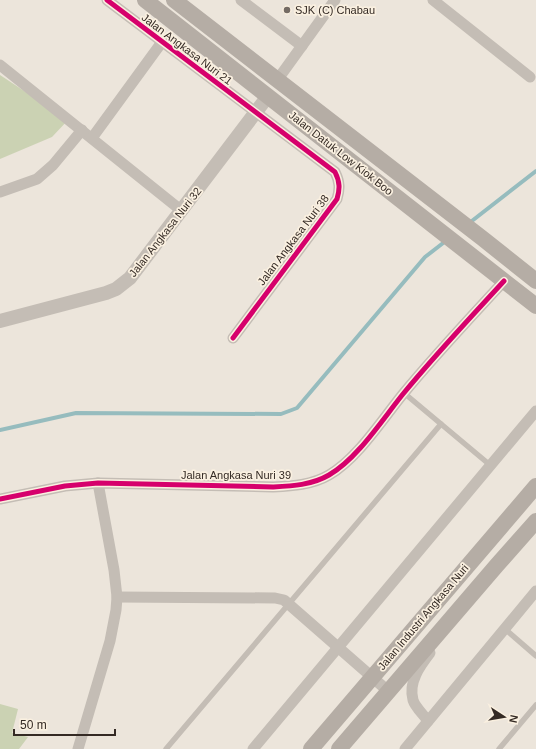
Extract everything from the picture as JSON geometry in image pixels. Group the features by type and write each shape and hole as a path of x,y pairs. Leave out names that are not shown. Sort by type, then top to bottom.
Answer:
{"main road":[{"name":"Jalan Datuk Low Kiok Boo","path":"145,0 536,306"},
{"name":"Jalan Datuk Low Kiok Boo","path":"174,0 278,79 536,281"},
{"name":"Jalan Industri Angkasa Nuri","path":"311,749 536,486"},
{"name":"Jalan Industri Angkasa Nuri","path":"339,749 536,521"}],"street":[{"name":"Jalan Angkasa Nuri 21","path":"107,0 255,113"},
{"path":"241,0 302,46"},
{"path":"278,79 335,0"},
{"path":"433,0 530,77"},
{"path":"92,138 162,42"},
{"path":"0,65 182,211"},
{"name":"Jalan Angkasa Nuri 32","path":"0,321 106,293 130,278 268,96"},
{"name":"Jalan Angkasa Nuri 38","path":"233,338 337,199 339,190 339,180 335,172 255,113"},
{"path":"0,192 36,179 53,165 82,130"},
{"name":"Jalan Angkasa Nuri 39","path":"0,499 65,486 98,483 273,487 297,486 329,476 341,467 368,439 404,393 504,281"},
{"path":"252,749 536,411"},
{"path":"78,749 114,626 117,597 114,570 98,483"},
{"path":"428,720 413,701 412,690 415,677 426,658 497,565"},
{"path":"405,749 536,591"},
{"path":"117,597 275,598 284,600 388,692"}],"lane":[{"path":"404,393 490,465"},
{"path":"166,749 441,424"},
{"path":"505,629 536,656"},
{"path":"499,749 536,705"}],"green space":[{"path":"0,75 68,120 52,137 0,159"},
{"path":"0,704 18,709 12,733 28,737 19,749 0,749"}],"waterway":[{"path":"468,224 536,171"},
{"path":"0,430 76,413 281,414 297,408 425,257 447,240"}],"cycle path":[{"path":"107,0 335,172 337,176 339,186 337,199 233,338"},
{"path":"0,499 65,486 98,483 273,487 316,481 339,468 359,449 428,365 504,281"}],"place":[{"name":"SJK (C) Chabau","path":"287,10"}]}
